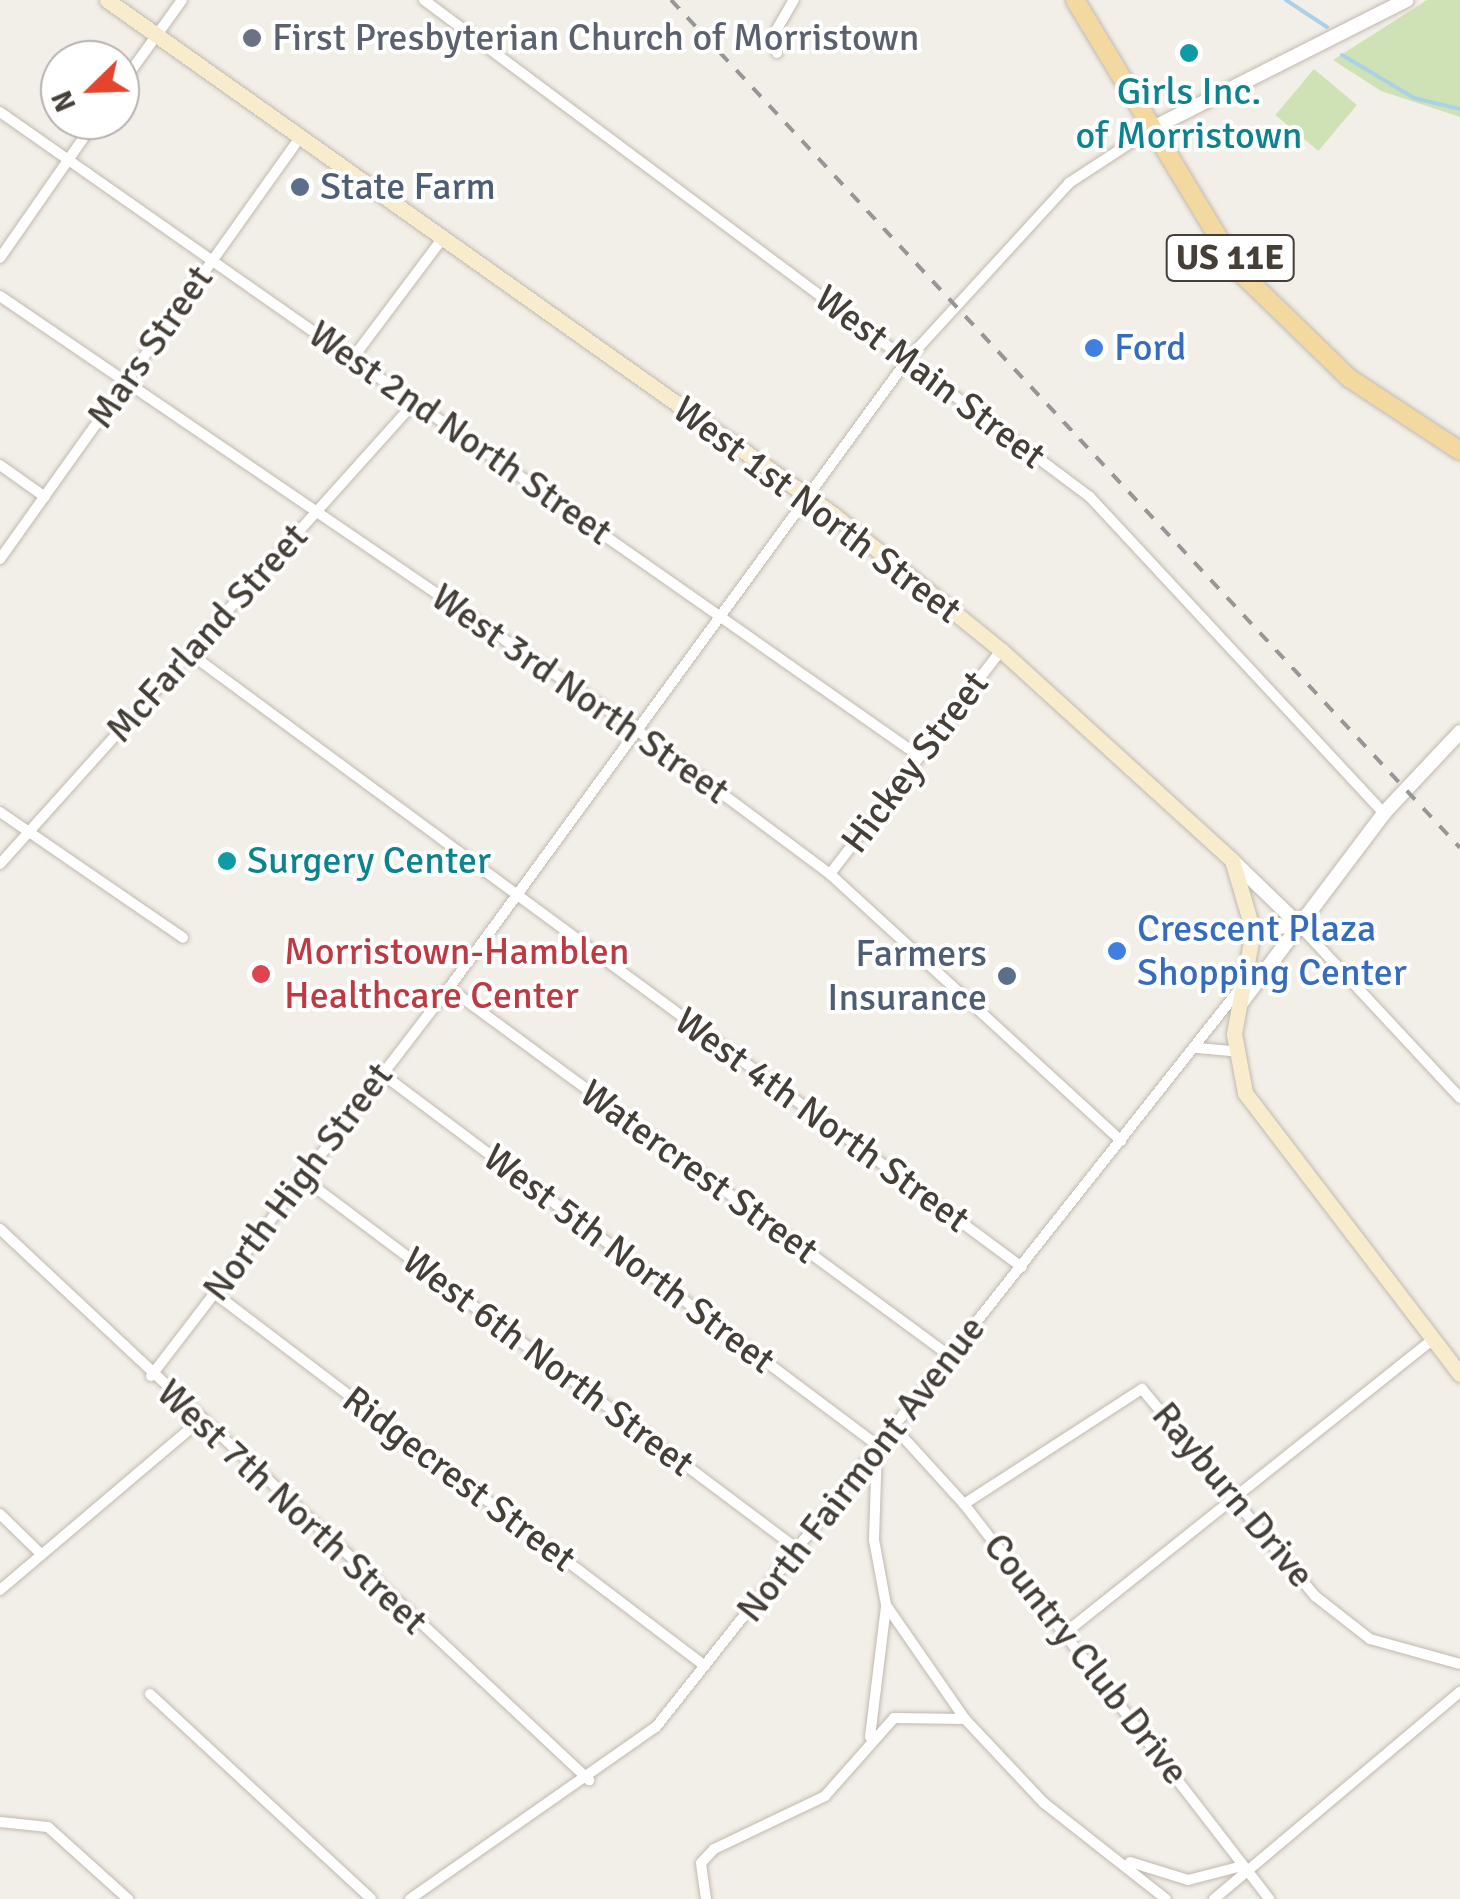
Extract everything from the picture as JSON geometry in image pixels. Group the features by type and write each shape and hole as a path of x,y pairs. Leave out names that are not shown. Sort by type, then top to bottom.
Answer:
{"main road":[{"name":"West 1st North Street","path":"107,0 805,494 1000,650 1232,860"},
{"name":"US 11E","path":"1074,0 1238,270 1289,328 1460,451"},
{"path":"1232,860 1253,931 1250,973 1234,1050 1263,1123 1460,1374"}],"street":[{"path":"140,58 182,0"},
{"name":"West Main Street","path":"424,0 1090,497 1384,813"},
{"path":"778,53 776,29 794,0"},
{"path":"1153,128 1406,0"},
{"name":"West 2nd North Street","path":"0,112 721,612 919,756"},
{"name":"North High Street","path":"152,1376 300,1176 449,988 634,728 908,359 1069,183 1104,152 1153,128"},
{"name":"Mars Street","path":"0,558 301,136"},
{"path":"0,258 82,140"},
{"path":"352,359 444,238"},
{"name":"West 3rd North Street","path":"0,296 634,728 830,874 1121,1141"},
{"name":"McFarland Street","path":"0,864 415,402"},
{"path":"0,464 44,498"},
{"name":"Hickey Street","path":"830,874 1000,650"},
{"name":"West 4th North Street","path":"188,652 1022,1267"},
{"path":"1241,1002 1384,813 1460,732"},
{"path":"0,812 183,938"},
{"name":"West 1st North Street","path":"1232,860 1298,924 1460,1098"},
{"path":"1253,931 1298,924"},
{"name":"North Fairmont Avenue","path":"410,1899 589,1780 656,1727 1197,1048 1250,973"},
{"name":"Watercrest Street","path":"449,988 950,1356"},
{"path":"1197,1048 1234,1050"},
{"name":"West 5th North Street","path":"381,1073 877,1445"},
{"name":"West 6th North Street","path":"300,1176 796,1548"},
{"name":"West 7th North Street","path":"0,1230 197,1423 589,1780"},
{"name":"Ridgecrest Street","path":"213,1292 705,1666"},
{"path":"1066,1633 1231,1496 1432,1339"},
{"name":"Rayburn Drive","path":"964,1504 1142,1389 1315,1596 1370,1639 1460,1664"},
{"path":"0,1590 39,1552 197,1423"},
{"name":"Country Club Drive","path":"893,1426 964,1504 1248,1863 1269,1899"},
{"path":"870,1737 886,1605 874,1540 877,1445"},
{"path":"0,1514 39,1552"},
{"path":"886,1605 966,1719 1044,1802 1124,1860 1166,1899"},
{"path":"1214,1899 1248,1863 1460,1692"},
{"path":"150,1694 371,1899"},
{"path":"706,1899 701,1863 714,1848 826,1796 870,1737 894,1718 966,1719"},
{"path":"0,1822 48,1827 128,1899"},
{"path":"1124,1860 1188,1880 1248,1863"}],"green space":[{"path":"1427,0 1460,0 1460,117 1381,91 1333,60"},
{"path":"1314,69 1357,105 1318,151 1275,115"}],"waterway":[{"path":"1286,0 1327,27"},
{"path":"1342,55 1414,98 1460,109"}],"railway":[{"path":"671,0 1460,848"}],"place":[{"name":"First Presbyterian Church of Morristown","path":"252,38"},
{"name":"Girls Inc. of Morristown","path":"1189,53"},
{"name":"State Farm","path":"300,187"},
{"name":"Ford","path":"1094,348"},
{"name":"Surgery Center","path":"227,861"},
{"name":"Crescent Plaza Shopping Center","path":"1117,951"},
{"name":"Morristown-Hamblen Healthcare Center","path":"261,974"},
{"name":"Farmers Insurance","path":"1007,976"}]}
